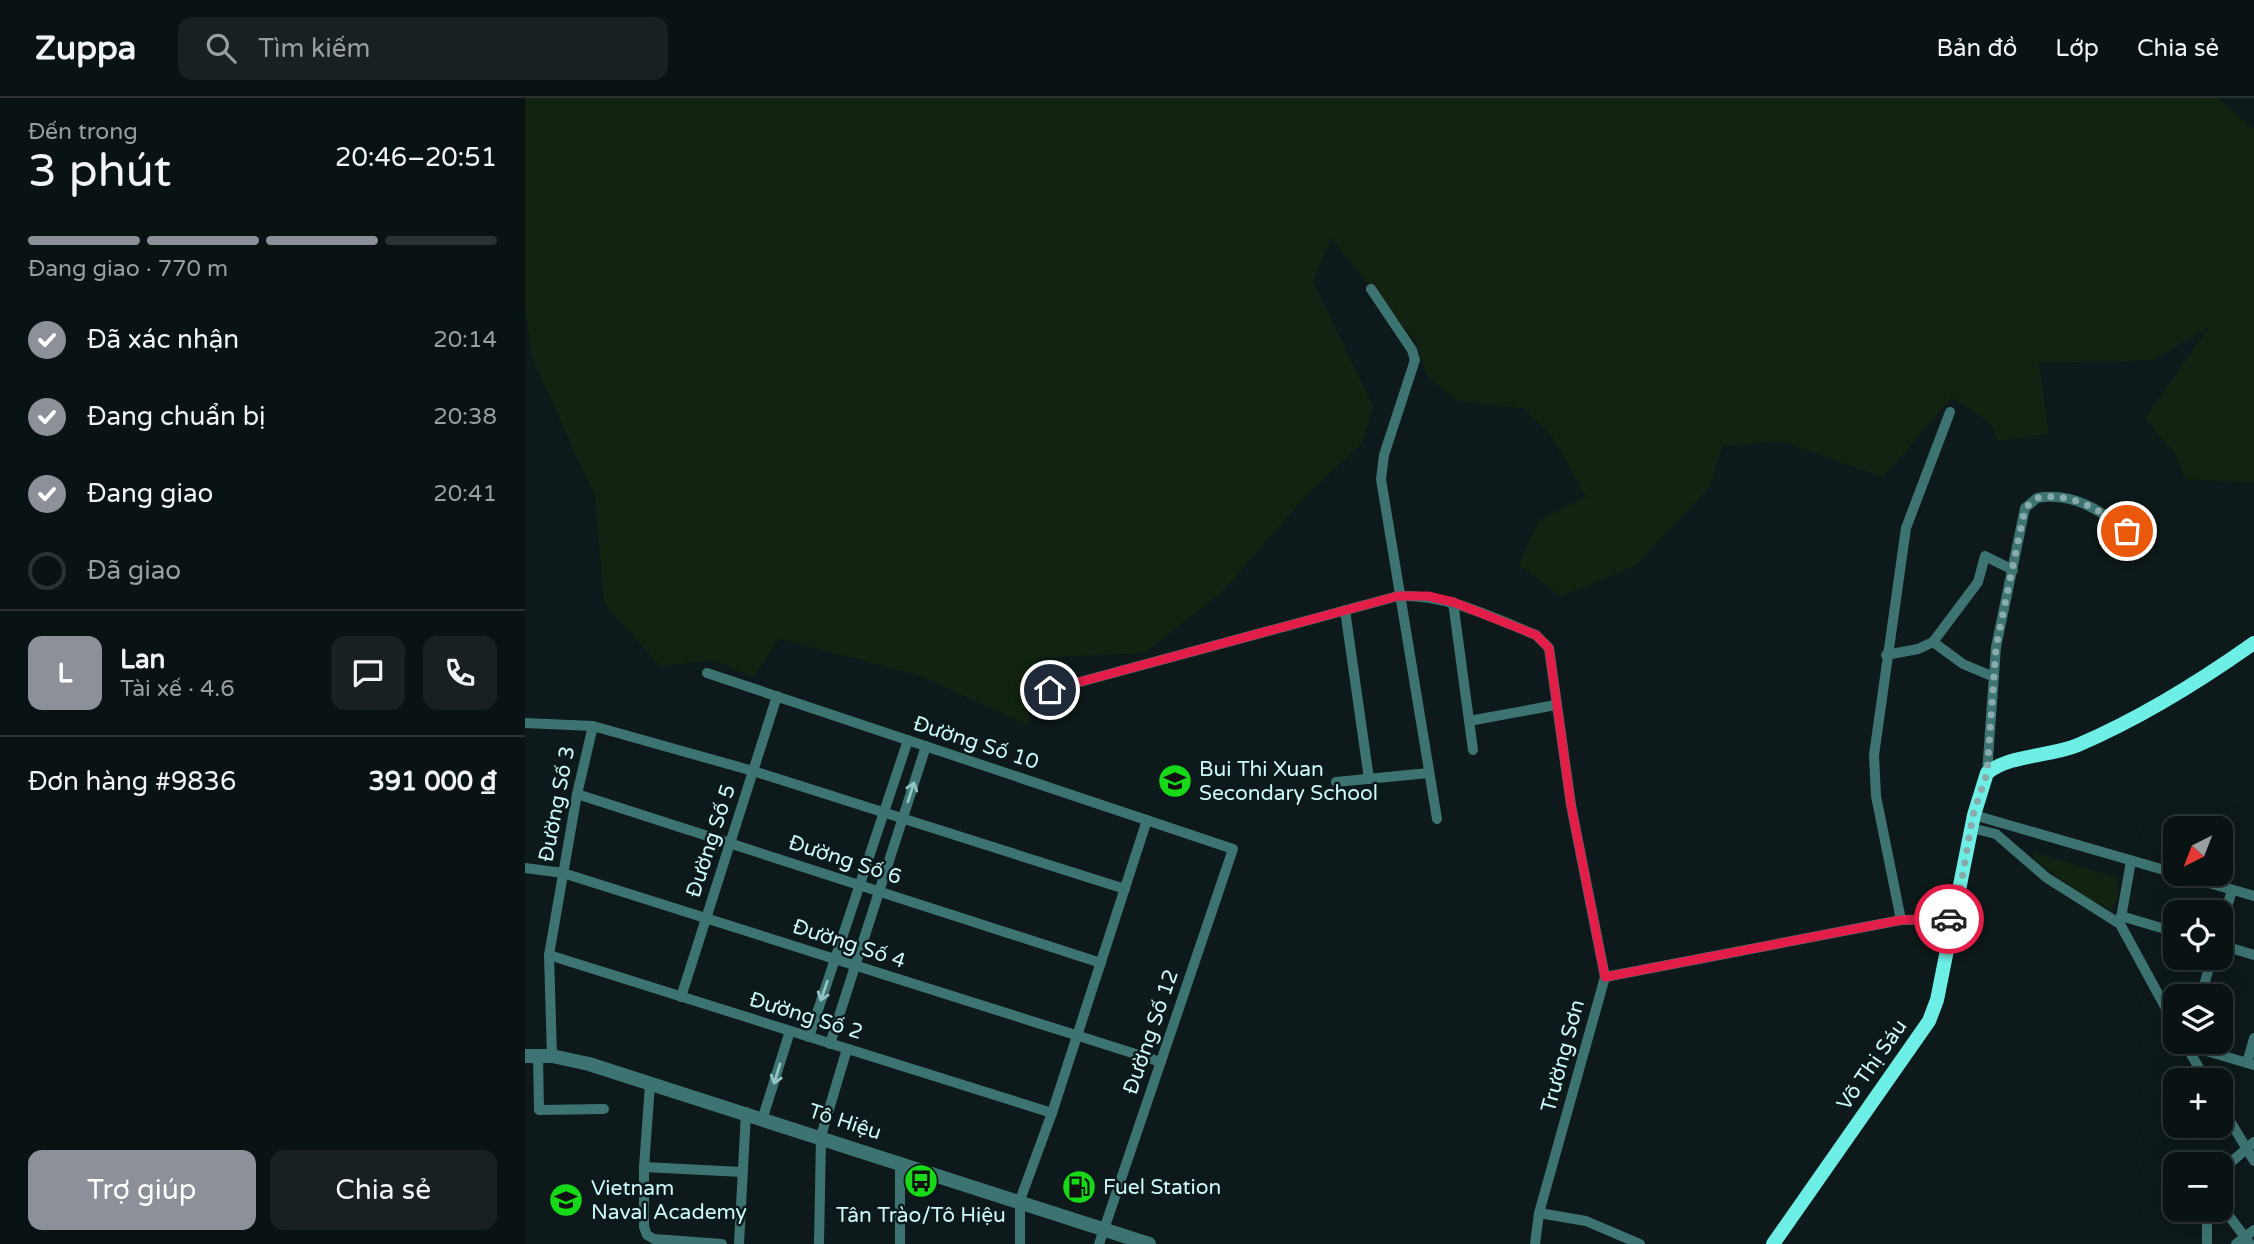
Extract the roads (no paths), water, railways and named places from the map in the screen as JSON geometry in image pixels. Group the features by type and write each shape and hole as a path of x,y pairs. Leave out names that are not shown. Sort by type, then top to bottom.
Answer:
{"main road":[{"path":"1987,773 2007,762 2040,757 2097,736 2254,643"},
{"name":"Võ Thị Sáu","path":"1773,1244 1829,1159 1916,1043 1929,1021 1937,1000 1955,919 1972,822 1987,773"}],"street":[{"path":"1371,289 1412,350 1415,360 1381,467 1382,493 1437,819"},
{"path":"1901,920 1874,773 1886,655 1906,528 1950,412"},
{"path":"1987,773 1996,647 2013,570 2020,521 2029,502 2047,496 2086,503 2127,531"},
{"path":"1886,655 1918,649 1933,642 1978,582 1985,556 2013,570"},
{"name":"Trường Sơn","path":"1050,690 1398,596 1428,596 1453,602 1541,638 1549,648 1571,805 1605,977 1539,1213 1535,1244"},
{"path":"1453,602 1473,750"},
{"path":"1345,610 1369,779"},
{"path":"1933,642 1963,664 1994,677"},
{"name":"Đường Số 10","path":"708,673 1233,849"},
{"name":"Đường Số 5","path":"681,997 777,696"},
{"path":"1469,721 1556,705"},
{"path":"525,723 593,726 753,771 1125,890"},
{"name":"Đường Số 3","path":"593,726 577,794 549,956 538,1056 539,1111 604,1110"},
{"path":"809,1037 908,740"},
{"path":"830,1044 926,746"},
{"path":"1336,782 1429,774"},
{"name":"Đường Số 6","path":"577,794 1101,963"},
{"path":"1020,1244 1020,1200 1052,1113 1147,820"},
{"path":"1972,822 2131,861 2254,896"},
{"path":"1972,822 1996,834 2047,878 2121,920 2163,929"},
{"name":"Đường Số 12","path":"1099,1244 1233,849"},
{"path":"2131,861 2121,920 2163,1002"},
{"name":"Đường Số 4","path":"525,868 563,873 1161,1062"},
{"path":"2229,900 2232,890"},
{"path":"1605,977 1901,920 1955,919"},
{"path":"2233,949 2254,955"},
{"name":"Đường Số 2","path":"549,956 1052,1113"},
{"path":"763,1118 790,1031"},
{"path":"2221,1054 2250,1064 2254,1038"},
{"path":"819,1244 821,1136 847,1049"},
{"name":"Tô Hiệu","path":"538,1056 590,1064 1104,1227 1149,1244"},
{"path":"650,1084 644,1167 644,1227 647,1235 654,1239 722,1244"},
{"path":"739,1244 745,1112"},
{"path":"2233,1122 2250,1145 2254,1160"},
{"path":"2233,1160 2250,1145"},
{"path":"900,1163 900,1244"},
{"path":"644,1167 743,1172"},
{"path":"1539,1213 1586,1220 1637,1244"},
{"path":"2207,1222 2207,1244"},
{"path":"2231,1222 2243,1242 2254,1230"}],"place":[{"name":"Bui Thi Xuan Secondary School","path":"1175,781"},
{"name":"Tân Trào/Tô Hiệu","path":"921,1181"},
{"name":"Fuel Station","path":"1079,1187"},
{"name":"Vietnam Naval Academy","path":"566,1200"}]}
